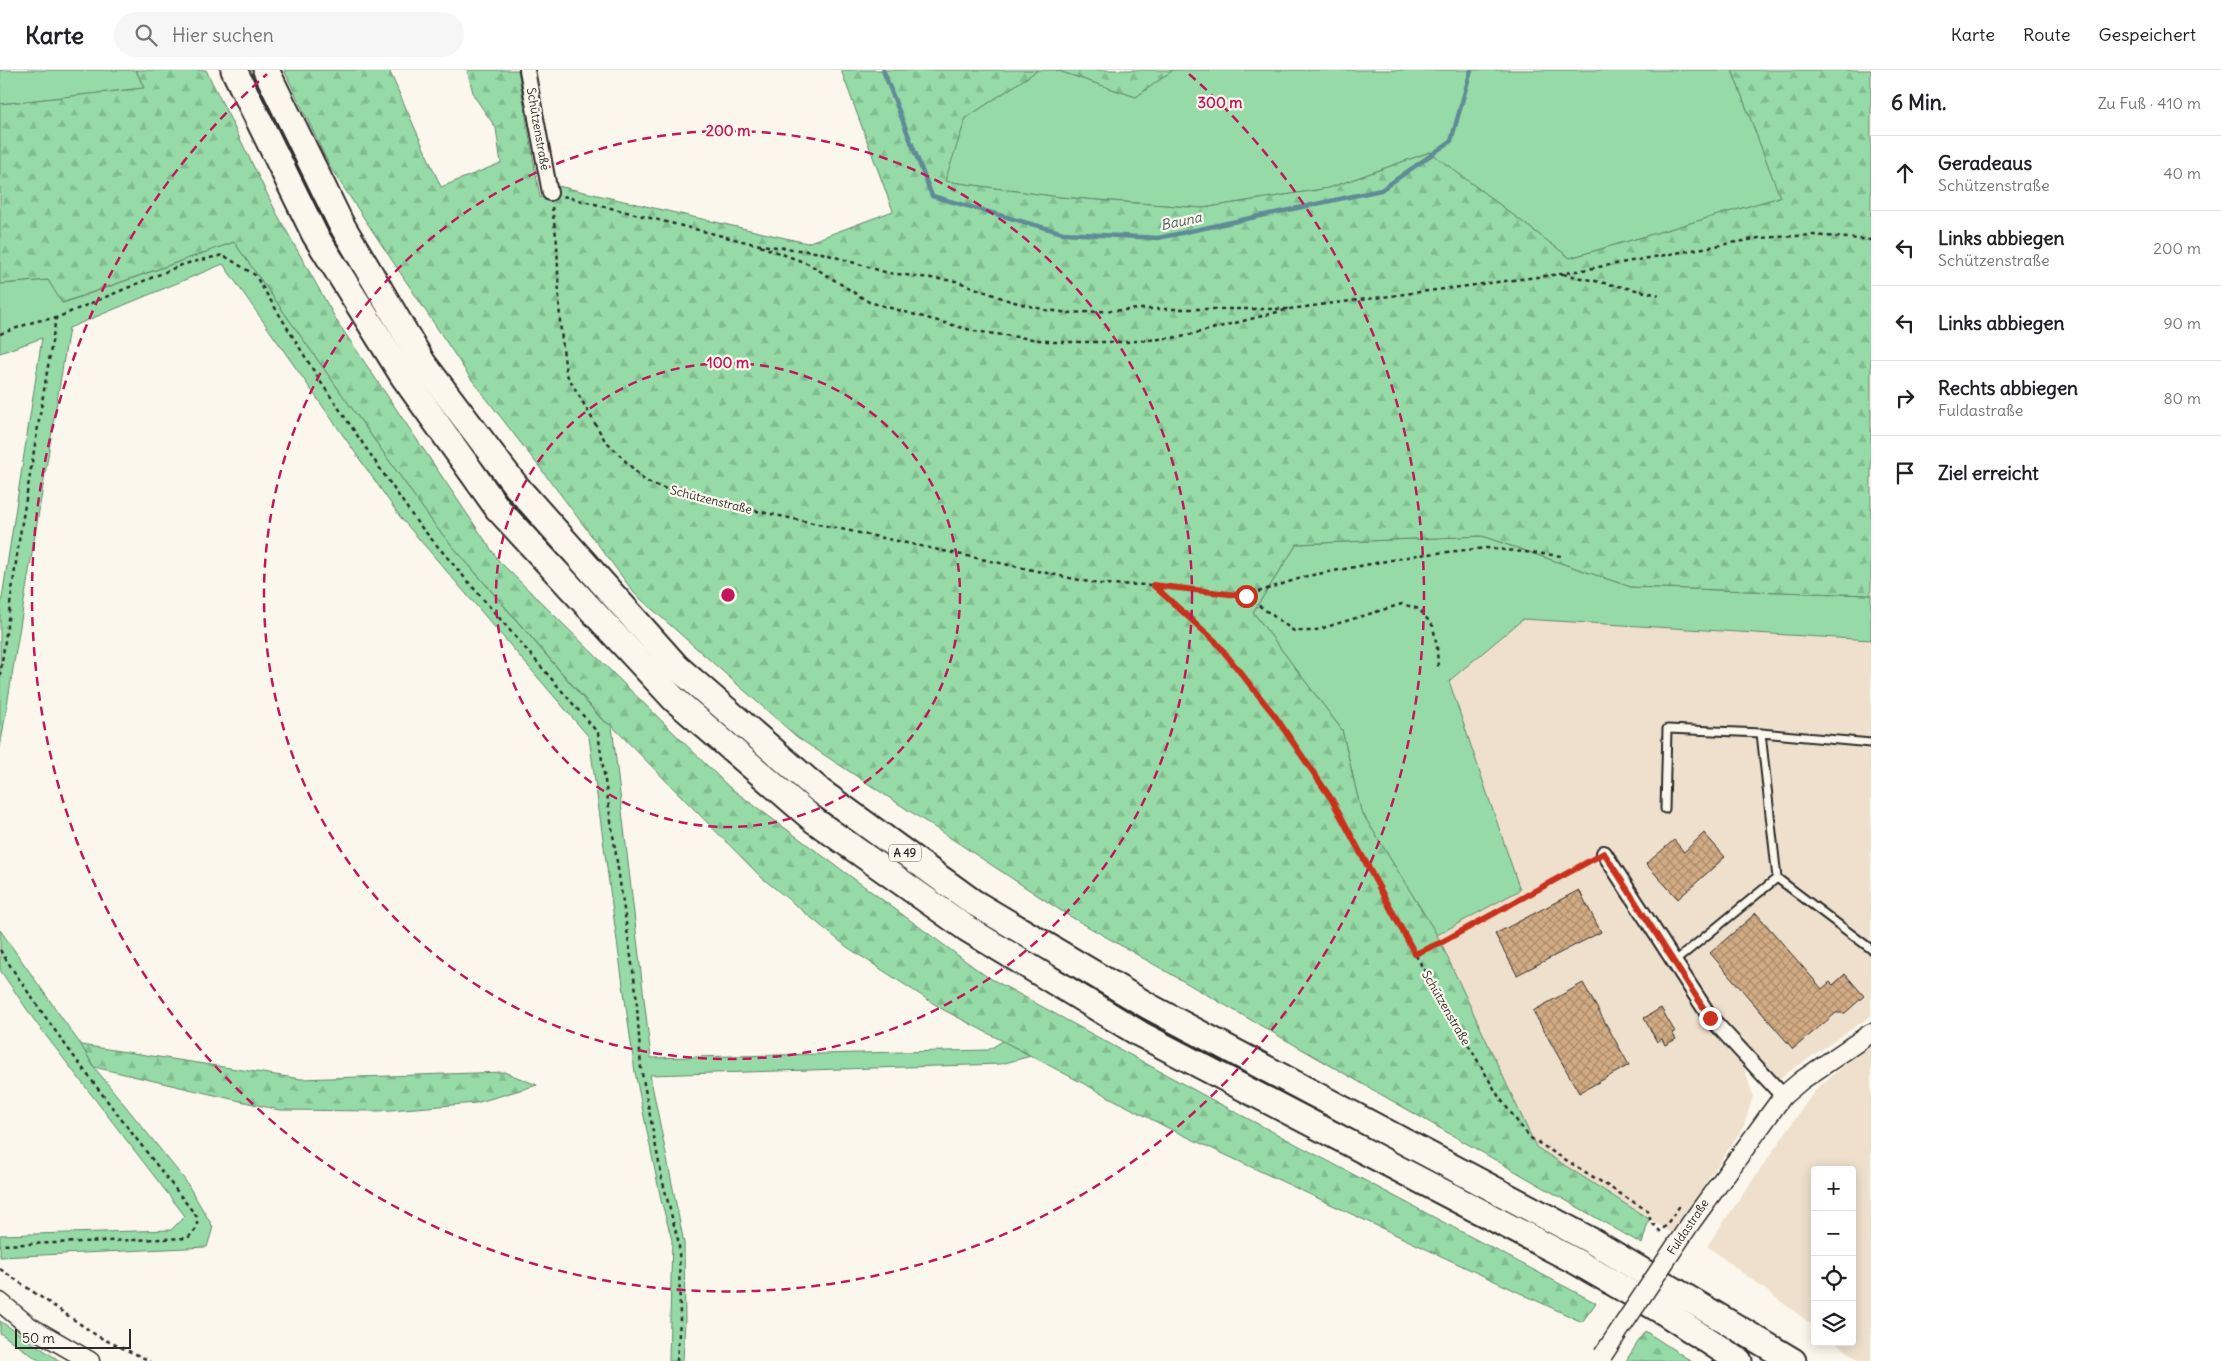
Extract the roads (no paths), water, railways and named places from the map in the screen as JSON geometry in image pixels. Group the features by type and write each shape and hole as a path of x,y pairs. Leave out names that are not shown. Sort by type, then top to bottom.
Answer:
{"highway":[{"name":"A 49","path":"234,70 315,235 403,376 498,509 674,699 807,814 966,928 1140,1034 1577,1262 1667,1314 1739,1361"},
{"name":"A 49","path":"266,70 340,222 422,362 516,486 678,667 820,791 973,902 1150,1007 1590,1240 1793,1361"}],"street":[{"name":"Schützenstraße","path":"527,70 550,193"},
{"path":"1604,853 1710,1018 1783,1096"},
{"name":"Fuldastraße","path":"1601,1358 1690,1224 1783,1096 1802,1080 1871,1033"},
{"path":"0,1302 29,1326 90,1361"}],"lane":[{"path":"1664,809 1667,729 1760,733 1871,743"},
{"path":"1760,733 1777,878 1871,950"},
{"path":"1674,962 1777,878"}],"waterway":[{"name":"Bauna","path":"883,70 932,196 1063,233 1158,238 1381,190 1451,141 1471,70"}]}
